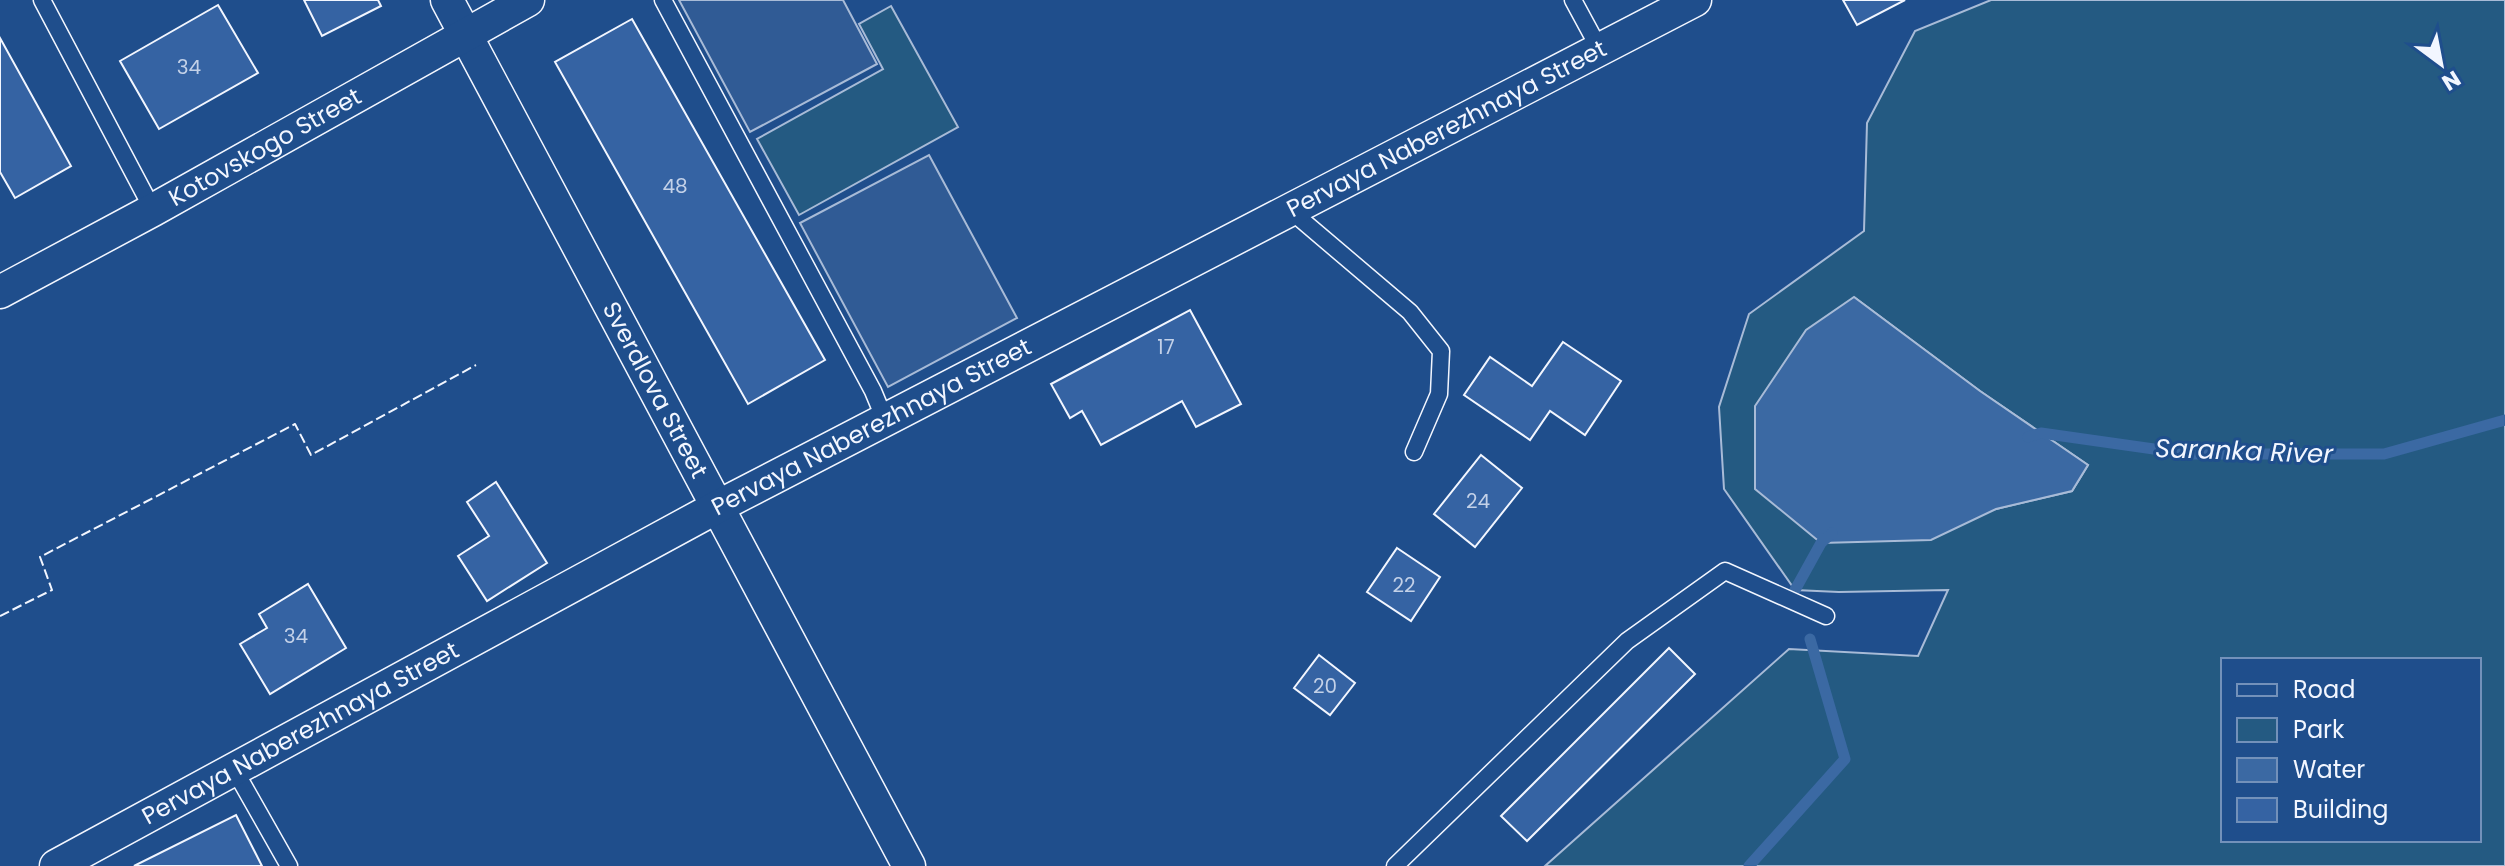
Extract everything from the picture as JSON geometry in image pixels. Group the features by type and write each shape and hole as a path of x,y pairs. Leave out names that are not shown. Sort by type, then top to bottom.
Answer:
{"street":[{"name":"Sverdlova Street","path":"447,0 909,866"},
{"name":"Kotovskogo Street","path":"0,292 528,0"},
{"name":"Pervaya Naberezhnaya Street","path":"56,866 719,506 1695,0"}],"lane":[{"path":"42,0 153,210"},
{"path":"663,0 865,377 885,420"},
{"path":"1573,0 1599,48"},
{"path":"1290,210 1410,312 1441,351 1439,394 1414,452"},
{"path":"1395,866 1627,641 1725,571 1826,616"},
{"path":"234,769 289,866"}],"green space":[{"path":"1991,0 2505,0 2505,866 1545,866 1789,649 1918,656 1948,590 1795,590 1724,489 1719,407 1749,314 1864,231 1867,123 1915,31","holes":["1854,297 1980,391 2088,465 2072,491 1996,509"]},
{"path":"891,6 958,127 799,215 757,139 883,69 859,24"}],"shaded area":[{"path":"679,0 843,0 877,64 750,132"},
{"path":"929,155 1017,318 888,387 800,223"}],"water":[{"path":"1854,297 1980,391 2088,465 2072,491 1996,509 1931,540 1821,543 1755,489 1755,406 1806,330"}],"building":[{"path":"304,0 378,0 381,6 322,36"},
{"path":"1843,0 1905,0 1857,25"},
{"path":"218,5 258,73 159,129 120,61"},
{"path":"632,19 825,360 748,404 555,62"},
{"path":"0,38 71,166 15,198 0,172"},
{"path":"1190,310 1241,404 1196,427 1182,401 1101,445 1082,411 1070,418 1051,384"},
{"path":"1563,342 1621,381 1585,435 1550,411 1530,440 1464,395 1490,357 1532,386"},
{"path":"1481,455 1522,488 1475,547 1434,514"},
{"path":"496,482 547,563 487,601 458,556 489,536 467,502"},
{"path":"1397,548 1440,577 1411,621 1367,592"},
{"path":"308,584 346,648 270,694 240,644 267,628 259,614"},
{"path":"1669,648 1695,674 1527,841 1501,816"},
{"path":"1319,655 1355,683 1330,715 1294,688"},
{"path":"236,815 262,866 134,866"}],"waterway":[{"name":"Saranka River","path":"2028,437 2041,433 2189,454 2384,454 2505,420"},
{"name":"Saranka River","path":"1795,590 1821,543 1832,533"},
{"name":"Saranka River","path":"1749,866 1845,759 1810,639"}],"fence":[{"path":"0,616 52,590 40,557 295,424 311,455 476,365"}]}
